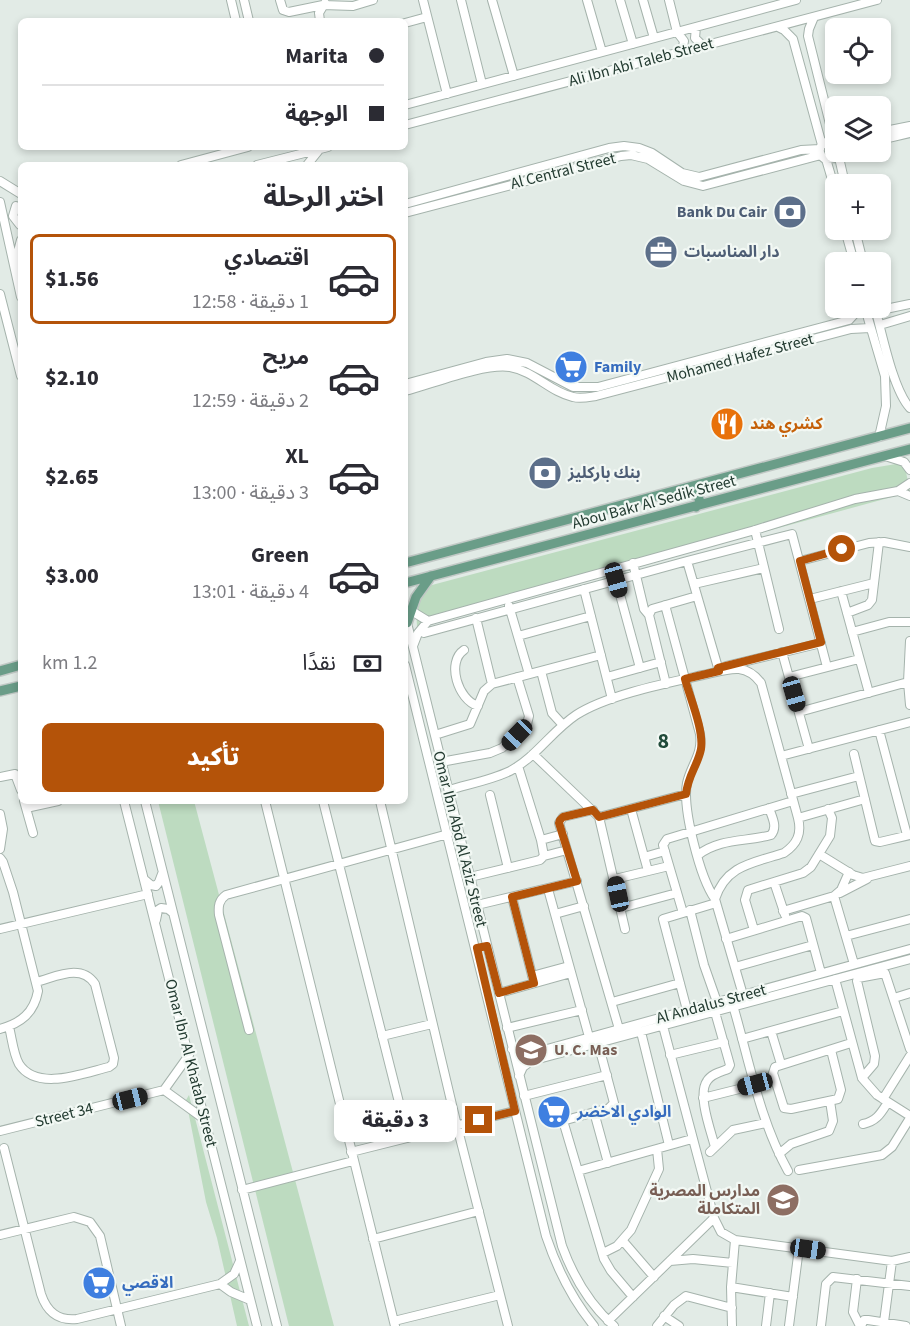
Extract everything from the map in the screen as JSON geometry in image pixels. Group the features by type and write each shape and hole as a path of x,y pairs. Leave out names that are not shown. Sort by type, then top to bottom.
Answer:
{"main road":[{"name":"Abou Bakr Al Sedik Street","path":"408,562 910,428"},
{"name":"Abou Bakr Al Sedik Street","path":"408,582 910,448"},
{"path":"718,480 714,485 715,491 729,498"},
{"path":"683,489 699,496 700,502 696,507"},
{"path":"408,557 418,560"},
{"path":"408,615 430,576"},
{"path":"0,671 18,666"},
{"path":"0,692 18,687"}],"street":[{"path":"231,0 235,18"},
{"path":"244,0 248,18"},
{"path":"280,0 284,10 289,12 325,2 353,6 373,0"},
{"path":"423,0 447,94"},
{"path":"461,0 482,84"},
{"path":"492,0 514,76"},
{"path":"587,0 602,52"},
{"path":"620,0 633,44"},
{"path":"644,0 654,38"},
{"path":"669,0 677,32 684,40 682,52"},
{"name":"Ali Ibn Abi Taleb Street","path":"408,104 785,1 796,0"},
{"name":"Ali Ibn Abi Taleb Street","path":"408,124 877,0"},
{"path":"320,18 319,13 325,2"},
{"path":"408,21 427,17"},
{"path":"814,17 808,29 825,102"},
{"path":"696,27 695,38 702,46"},
{"path":"778,27 789,34 794,45 830,174"},
{"path":"794,45 810,40"},
{"path":"891,130 910,126"},
{"path":"891,137 910,133"},
{"name":"Al Central Street","path":"408,203 609,148 624,146 652,153 682,172 699,177 796,152 822,152"},
{"path":"822,152 825,146"},
{"path":"192,162 234,150"},
{"path":"269,162 319,150"},
{"path":"309,162 319,150"},
{"path":"796,152 800,160"},
{"name":"Al Central Street","path":"408,212 548,174 631,155 648,159 693,185 703,186 822,152"},
{"path":"575,157 573,163 576,167"},
{"path":"545,165 549,169 548,174"},
{"path":"728,170 730,180"},
{"path":"0,181 18,192"},
{"path":"18,205 1,205 18,284"},
{"path":"18,207 13,216 18,222"},
{"path":"7,228 18,225"},
{"path":"15,270 18,250"},
{"path":"0,294 18,364"},
{"path":"891,307 910,304"},
{"path":"880,326 910,316"},
{"name":"Mohamed Hafez Street","path":"408,390 484,369 507,367 529,374 562,393 584,398 610,393 851,318"},
{"path":"868,318 885,376 887,400 879,437"},
{"path":"878,318 903,400 910,408"},
{"name":"Mohamed Hafez Street","path":"408,383 486,362 507,359 536,367 573,387 598,387 850,329 870,328"},
{"path":"878,352 887,350"},
{"path":"884,456 904,462 910,470"},
{"path":"408,617 429,621 755,530 855,499 898,491 910,483"},
{"path":"898,491 910,496"},
{"path":"755,530 779,629"},
{"path":"429,621 428,632 792,534 827,667"},
{"path":"800,561 864,543 879,542 910,547"},
{"path":"847,613 868,605 873,596 879,542"},
{"path":"687,561 719,670"},
{"path":"633,563 666,684"},
{"path":"694,584 764,568"},
{"path":"616,580 640,668"},
{"path":"810,599 874,583"},
{"path":"584,589 612,699"},
{"path":"841,591 868,693"},
{"path":"649,615 652,609 698,596"},
{"path":"507,599 528,674"},
{"path":"665,605 701,743 698,759 689,776 686,794 687,813 706,884 715,901 743,995"},
{"path":"518,636 591,616"},
{"path":"476,618 492,684"},
{"path":"413,646 418,633 429,621"},
{"name":"Omar Ibn Abd Al Aziz Street","path":"408,622 562,1246 573,1273 588,1298 611,1324"},
{"path":"852,632 889,622 910,622"},
{"path":"910,641 908,682 910,705"},
{"path":"449,790 494,777 518,766 563,725 586,710 612,699 821,642"},
{"path":"464,650 456,657 455,668 464,697 470,703 478,706"},
{"path":"782,652 809,749"},
{"path":"435,735 470,724 484,691 492,684 601,655"},
{"path":"789,677 859,659"},
{"path":"607,677 661,662"},
{"path":"687,1010 663,919 715,901 724,879 733,871 784,853 791,848 800,834 798,818 761,683 754,675 742,669 719,670"},
{"path":"541,671 552,713 563,725"},
{"name":"Omar Ibn Abd Al Aziz Street","path":"408,677 551,1250 562,1278 577,1304 594,1326"},
{"path":"441,762 496,751 507,745 526,724 528,716 517,677"},
{"path":"799,712 908,682"},
{"path":"419,719 430,715"},
{"path":"781,756 910,722"},
{"path":"854,754 875,841 880,842 908,835 879,730"},
{"path":"533,754 596,813 615,879 625,929"},
{"path":"518,766 542,840 544,856"},
{"path":"0,777 15,774 18,782"},
{"path":"717,1002 686,912 677,893 663,845 667,839 769,808 859,776"},
{"path":"620,1029 559,823 561,818 630,809 686,794"},
{"path":"490,795 508,868"},
{"path":"798,818 865,799"},
{"name":"Omar Ibn Al Khatab Street","path":"125,804 256,1326"},
{"name":"Omar Ibn Al Khatab Street","path":"146,804 277,1326"},
{"path":"266,804 394,1324 500,1295"},
{"path":"323,804 408,1138"},
{"path":"381,804 432,1024 508,1326"},
{"path":"25,805 33,833"},
{"path":"698,855 723,842 771,835 775,826 769,808"},
{"path":"630,809 648,871"},
{"path":"754,930 745,894 752,887 807,871 830,836 832,827 828,809"},
{"path":"0,814 3,828 0,849"},
{"path":"249,1030 219,915 219,902 226,895 448,834"},
{"path":"542,840 563,834"},
{"path":"470,878 540,860 544,856 567,850"},
{"path":"644,857 665,851"},
{"path":"819,854 858,877 868,878"},
{"path":"0,858 14,892 38,991 33,1007 23,1019 0,1029"},
{"path":"615,879 669,866"},
{"path":"783,911 837,895 868,878 910,866"},
{"path":"144,879 150,885 157,885 162,872"},
{"path":"849,872 837,895 854,964"},
{"path":"477,905 577,881"},
{"path":"774,882 786,920"},
{"path":"548,889 589,1037"},
{"path":"621,908 677,893"},
{"path":"0,929 148,894"},
{"path":"512,897 533,980"},
{"path":"555,914 584,906"},
{"path":"156,925 159,909 168,909 174,914"},
{"path":"726,939 798,916 806,918 821,974"},
{"path":"846,936 910,919"},
{"path":"735,967 813,945"},
{"path":"477,948 487,946"},
{"name":"Al Andalus Street","path":"530,1058 589,1037 687,1010 709,1010 717,1002 732,1003 743,995 910,949"},
{"name":"Al Andalus Street","path":"530,1058 641,1032 732,1003 795,990 910,959"},
{"path":"867,961 870,970"},
{"path":"499,993 533,980 570,970"},
{"path":"9,1027 18,1061 27,1071 39,1077 58,1080 113,1064 114,1058 95,984 91,977 75,972 36,982"},
{"path":"862,1078 874,1064 875,1056 857,980 885,973 907,1031 910,1049"},
{"path":"799,1170 882,1155 892,1147 910,1117 871,1090 862,1078 835,979"},
{"path":"793,981 795,990"},
{"path":"612,1002 680,983"},
{"path":"894,998 910,993"},
{"path":"732,1003 766,1123 778,1154 788,1171"},
{"path":"507,1028 582,1010"},
{"path":"709,1010 724,1042 729,1067 707,1080 703,1098 713,1150 733,1130 766,1123"},
{"path":"742,1039 843,1011"},
{"path":"382,1036 432,1024"},
{"path":"663,1026 714,1218 721,1232 735,1240 892,1261 910,1257"},
{"path":"771,1031 781,1064"},
{"path":"641,1032 669,1145"},
{"path":"670,1055 724,1042"},
{"path":"598,1043 614,1103 609,1108 565,1122 607,1265 633,1297"},
{"path":"831,1050 841,1095 838,1099 783,1108 773,1074 775,1067 851,1043"},
{"path":"512,1049 530,1058 519,1076"},
{"path":"189,1055 164,1090 204,1119"},
{"path":"863,1124 872,1122 879,1116 910,1059"},
{"path":"524,1096 607,1075"},
{"path":"703,1098 755,1084"},
{"name":"Street 34","path":"0,1131 164,1090"},
{"path":"778,1154 791,1144 828,1131 833,1121 830,1101"},
{"path":"351,1152 515,1111"},
{"path":"594,1112 608,1163"},
{"path":"578,1171 692,1139"},
{"path":"4,1148 41,1294 48,1310 54,1315 69,1320 220,1284 234,1274 240,1261"},
{"path":"603,1253 624,1240 632,1230 656,1178 659,1159 657,1149"},
{"path":"242,1190 353,1161"},
{"path":"373,1239 479,1211"},
{"path":"0,1235 74,1217 90,1222 100,1236 121,1326"},
{"path":"543,1221 555,1218"},
{"path":"611,1324 633,1297 714,1218"},
{"path":"624,1240 654,1277"},
{"path":"732,1326 735,1240"},
{"path":"789,1326 800,1248"},
{"path":"670,1261 693,1259 733,1263"},
{"path":"884,1322 892,1261"},
{"path":"821,1326 828,1281 837,1277 910,1286"},
{"path":"856,1279 853,1312 861,1326"},
{"path":"220,1284 231,1292 250,1300"},
{"path":"732,1287 793,1297"},
{"path":"766,1326 770,1293"},
{"path":"657,1326 664,1316 686,1296 732,1308"},
{"path":"664,1316 679,1326"},
{"path":"861,1326 864,1320 906,1326"}],"green space":[{"path":"902,463 910,492 417,627 418,603 423,593 432,585 872,468"},
{"path":"159,804 195,804 334,1326 289,1326"},
{"path":"189,1095 249,1326 237,1326 217,1238 206,1202 186,1100"}],"place":[{"name":"Bank Du Cair","path":"790,212"},
{"name":"دار المناسبات","path":"661,252"},
{"name":"Family","path":"571,367"},
{"name":"كشري هند","path":"727,424"},
{"name":"بنك باركليز","path":"545,473"},
{"name":"U. C. Mas","path":"531,1050"},
{"name":"الوادي الاخضر","path":"554,1112"},
{"name":"مدارس المصرية المتكاملة","path":"783,1200"},
{"name":"الاقصي","path":"99,1283"}],"district":[{"name":"8","path":"664,741"}],"route":[{"path":"479,1120 515,1111 477,948 487,946 499,993 534,983 512,897 577,881 560,820 563,817 593,810 599,817 686,794 689,776 698,759 701,743 685,679 719,671 718,668 821,642 800,561 842,549"}]}
